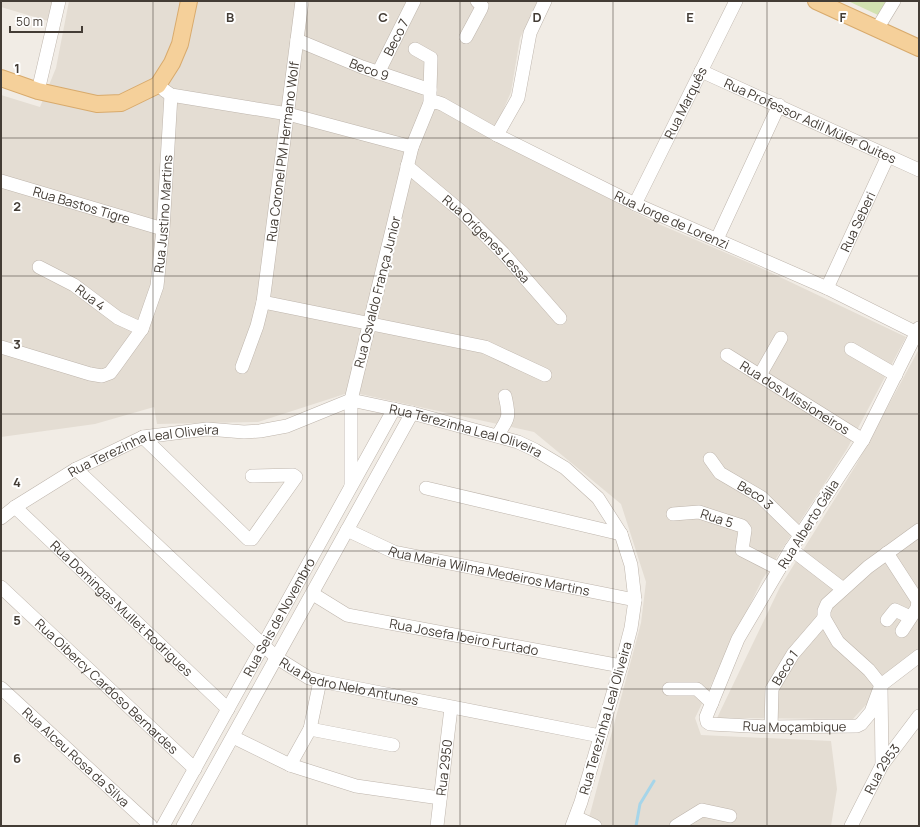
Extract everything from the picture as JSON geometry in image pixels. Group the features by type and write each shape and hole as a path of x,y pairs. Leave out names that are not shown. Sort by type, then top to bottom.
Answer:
{"main road":[{"path":"1,78 38,91 97,104 121,103 158,85 172,63 180,44 189,1"},
{"path":"816,1 919,48"}],"street":[{"path":"38,91 59,1"},
{"name":"Rua Coronel PM Hermano Wolf","path":"242,367 257,326 263,302 302,1"},
{"name":"Beco 7","path":"378,73 414,1"},
{"path":"466,37 482,6 477,1"},
{"path":"498,135 518,98 530,33 545,1"},
{"name":"Rua Marquês","path":"636,204 736,1"},
{"path":"877,29 894,1"},
{"name":"Beco 9","path":"297,40 378,73 430,97"},
{"path":"415,49 431,58 430,97"},
{"name":"Rua Professor Adil Müler Quites","path":"701,71 779,105 919,170"},
{"path":"158,85 171,95 288,114 412,147"},
{"name":"Rua Justino Martins","path":"1,346 90,374 102,376 110,373 142,329 157,286 163,229 171,95"},
{"name":"Rua Jorge de Lorenzi","path":"430,97 436,102 498,135 636,204 827,288 917,338"},
{"name":"Rua Osvaldo França Junior","path":"351,486 351,400 412,147 430,97"},
{"path":"717,239 779,105"},
{"name":"Rua Seberi","path":"827,288 888,156"},
{"name":"Rua Orígenes Lessa","path":"408,166 463,213 503,253 560,318"},
{"name":"Rua Bastos Tigre","path":"1,181 163,229"},
{"name":"Rua 4","path":"39,267 74,285 118,318 142,329"},
{"path":"263,302 485,347 544,375"},
{"path":"760,375 781,338"},
{"name":"Rua Alberto Gália","path":"707,722 706,717 738,639 791,549 863,440 896,375 917,338"},
{"path":"851,350 896,375"},
{"name":"Rua dos Missioneiros","path":"727,355 863,440"},
{"path":"497,436 508,419 505,396"},
{"name":"Rua Terezinha Leal Oliveira","path":"1,518 15,507 76,469 143,437 207,429 244,432 260,431 287,426 351,400 412,413 497,436 518,442 535,450 565,468 598,498 621,534 631,565 635,600 631,628 621,666 574,821"},
{"name":"Rua Seis de Novembro","path":"163,826 394,409"},
{"name":"Rua Seis de Novembro","path":"183,826 412,413"},
{"path":"143,437 248,539 252,539 296,477 293,474 252,476"},
{"name":"Beco 3","path":"710,458 720,473 761,497 800,535"},
{"name":"Rua Pedro Nelo Antunes","path":"76,469 277,658 309,678 451,708 600,736"},
{"path":"426,488 621,534"},
{"name":"Rua Domingas Mullet Rodrigues","path":"15,507 228,709"},
{"name":"Rua 5","path":"672,514 699,512 742,526 745,530 742,550 779,569"},
{"name":"Rua Maria Wilma Medeiros Martins","path":"347,530 394,552 635,600"},
{"path":"882,765 881,685 869,670 838,642 824,618 824,611 827,604 868,567 919,530"},
{"path":"791,549 843,589"},
{"path":"887,553 918,601 917,608 902,631"},
{"name":"Rua Oibercy Cardoso Bernardes","path":"1,587 195,769"},
{"name":"Rua Josefa Ibeiro Furtado","path":"313,594 347,615 621,666"},
{"path":"887,620 895,610 910,617"},
{"name":"Beco 1","path":"771,727 772,689 793,654 824,618"},
{"path":"881,685 919,656"},
{"path":"290,765 310,729 320,681"},
{"name":"Rua Moçambique","path":"707,722 710,724 771,727 856,726 861,724 871,712 881,685"},
{"name":"Rua Alceu Rosa da Silva","path":"1,688 151,826"},
{"path":"669,689 697,689 712,703"},
{"name":"Rua 2950","path":"437,826 451,708"},
{"name":"Rua 2953","path":"851,826 882,765 919,716"},
{"path":"310,729 393,746"},
{"path":"233,737 290,765 356,786 440,798"},
{"path":"676,826 696,821 702,810 730,816"},
{"path":"574,821 596,826"}],"shaded area":[{"path":"1,1 52,1 48,21 1,7"},
{"path":"69,1 539,1 520,38 511,92 491,138 654,222 759,267 906,337 847,449 762,580 695,718 701,735 831,741 837,789 831,826 585,826 590,814 641,623 646,582 621,504 534,432 351,392 258,422 157,424 154,407 95,424 1,437 1,95 40,107 56,68"},
{"path":"919,349 919,654 895,673 853,719 717,718 780,587 856,465"}],"green space":[{"path":"848,1 886,1 878,15"}],"waterway":[{"path":"636,826 640,804 654,781"}]}
